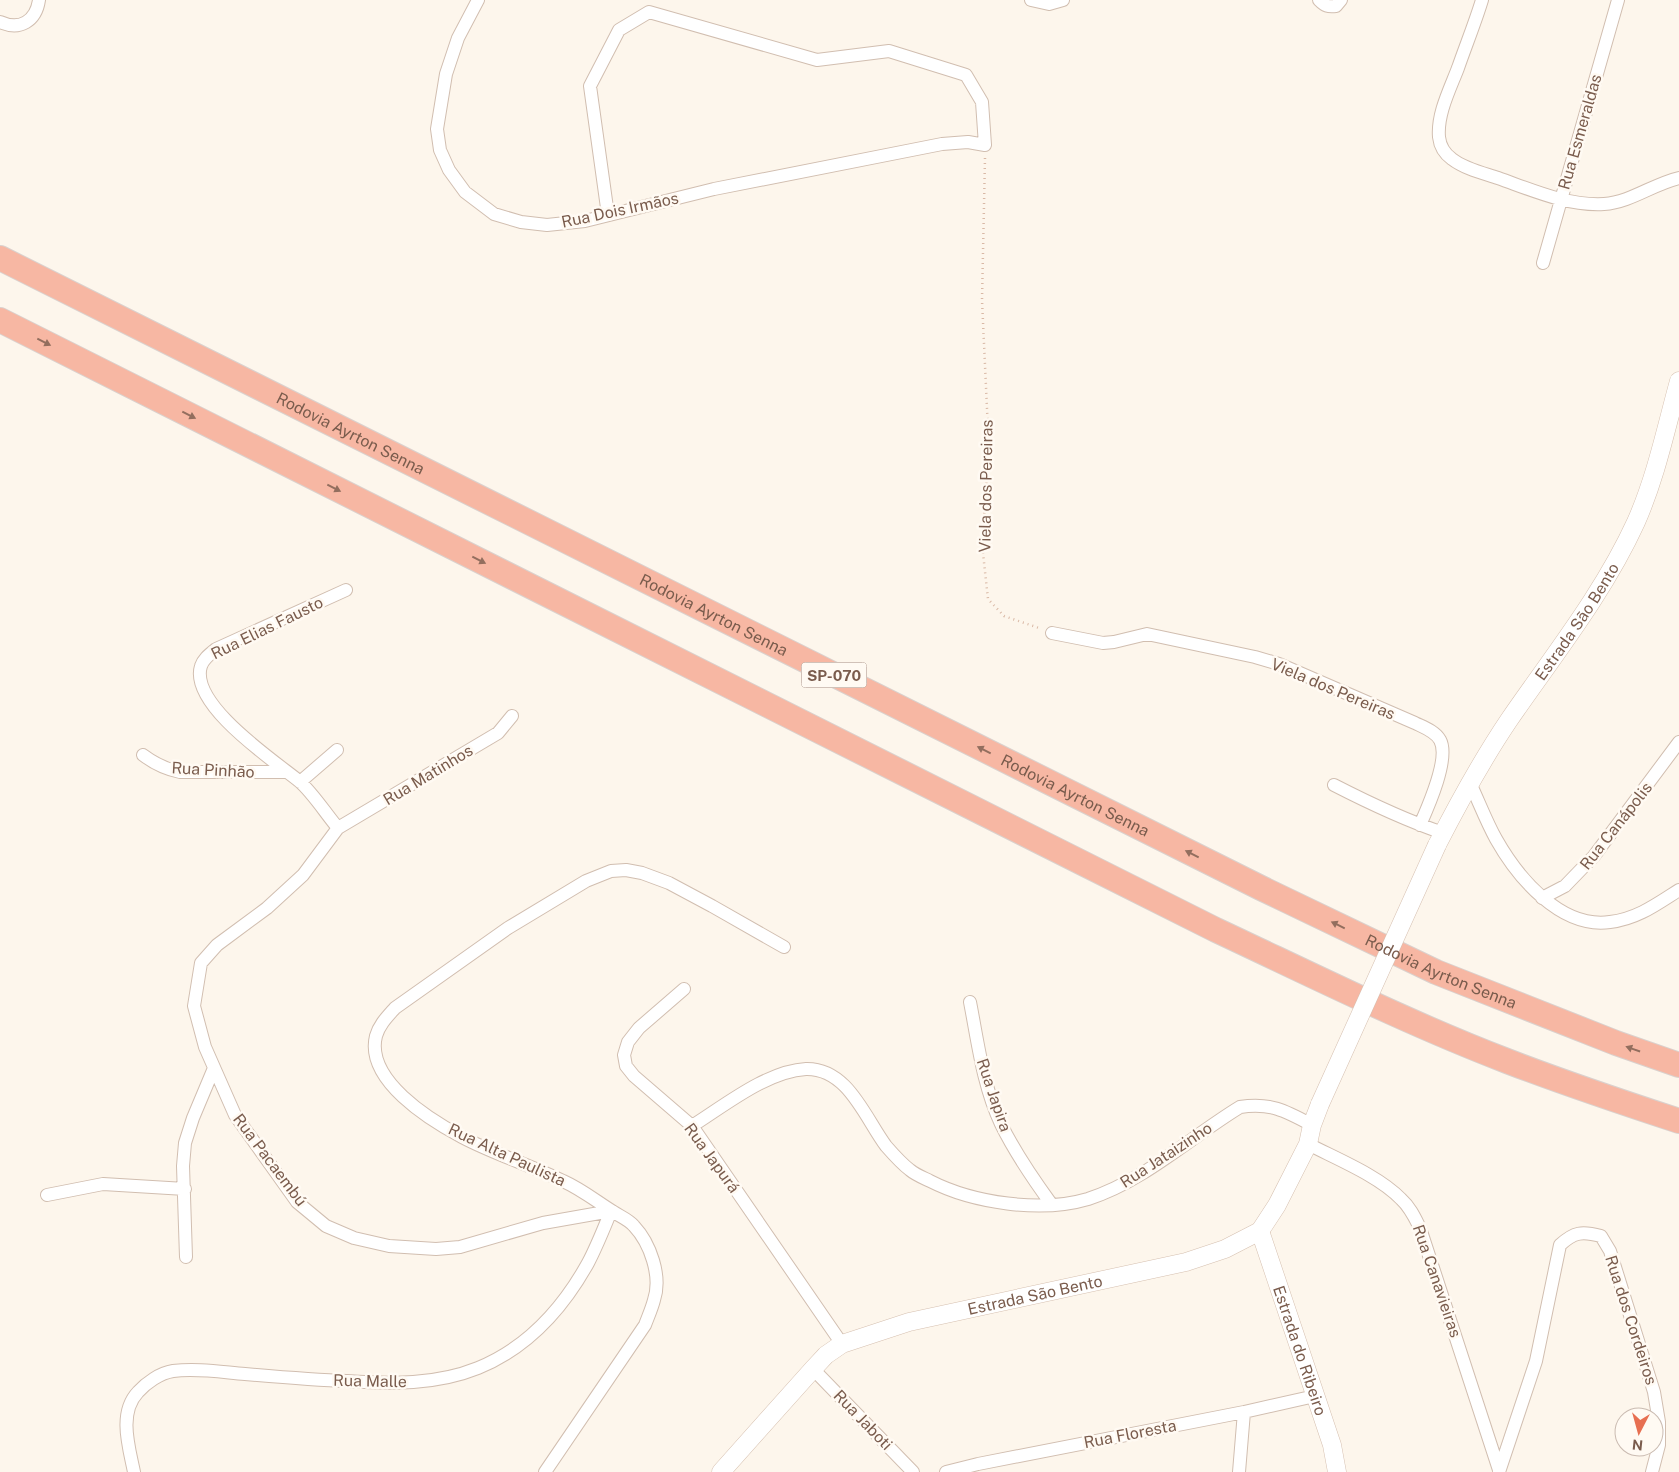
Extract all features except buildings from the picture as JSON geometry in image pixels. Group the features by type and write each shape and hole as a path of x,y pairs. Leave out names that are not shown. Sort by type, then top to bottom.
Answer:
{"highway":[{"name":"Rodovia Ayrton Senna","path":"0,258 1261,888 1436,972 1616,1043 1679,1065"},
{"path":"0,320 1216,930 1415,1022 1505,1061 1679,1120"}],"street":[{"path":"0,22 5,25 18,25 31,20 37,10 38,0"},
{"name":"Rua Dois Irmãos","path":"478,0 458,38 446,74 436,129 440,150 449,170 465,192 494,214 520,222 547,225 585,221 714,189 942,144 968,142 985,145"},
{"path":"1031,0 1049,4 1063,0"},
{"path":"1319,0 1330,7 1336,6 1340,2"},
{"path":"1482,0 1445,102 1439,125 1439,139 1444,151 1452,160 1561,200 1604,204 1623,200 1679,178"},
{"name":"Rua Esmeraldas","path":"1543,263 1618,0"},
{"path":"608,215 590,86 620,30 649,12 817,60 889,51 966,76 982,102 985,145"},
{"name":"Estrada São Bento","path":"721,1472 826,1355 842,1344 909,1322 1186,1262 1225,1249 1260,1231 1277,1205 1308,1144 1312,1125 1320,1104 1440,839 1470,783 1509,720 1567,639 1614,565 1639,512 1659,456 1679,381"},
{"name":"Rua Elias Fausto","path":"338,828 300,782 233,728 202,688 199,676 201,665 216,650 346,590"},
{"name":"Viela dos Pereiras","path":"1052,633 1103,642 1114,642 1146,634 1255,657 1279,664 1415,723 1436,734 1440,739 1443,751 1431,802 1420,825"},
{"name":"Rua Matinhos","path":"338,828 498,733 512,716"},
{"name":"Rua Canápolis","path":"1542,898 1565,886 1594,856 1679,742"},
{"path":"300,782 337,750"},
{"name":"Rua Pinhão","path":"143,755 167,769 180,772 286,772"},
{"path":"1470,783 1496,838 1522,876 1542,898 1556,908 1593,923 1611,922 1642,913 1679,890"},
{"path":"1334,785 1370,804 1420,825 1440,839"},
{"name":"Rua Pacaembú","path":"338,828 303,875 267,908 217,945 202,963 194,1006 205,1047 235,1115 298,1202 326,1226 354,1238 390,1246 436,1249 452,1248 543,1223 611,1211"},
{"name":"Rua Alta Paulista","path":"545,1472 645,1325 655,1298 656,1278 644,1239 632,1224 590,1196 564,1181 462,1137 429,1117 401,1095 384,1076 376,1055 376,1037 382,1022 395,1008 508,928 586,881 611,872 626,870 642,873 669,884 784,947"},
{"name":"Rua Japurá","path":"684,989 639,1028 628,1042 624,1055 626,1066 634,1076 692,1126 842,1344"},
{"name":"Rua Japira","path":"970,1002 987,1085 1000,1123 1021,1161 1052,1205"},
{"path":"186,1257 183,1166 185,1143 193,1118 214,1068"},
{"name":"Rua Jataizinho","path":"692,1126 764,1080 788,1071 807,1069 824,1072 840,1081 858,1101 887,1147 911,1171 939,1185 966,1195 1001,1203 1063,1205 1088,1199 1121,1186 1151,1169 1240,1107 1255,1105 1273,1107 1312,1125"},
{"name":"Rua Canavieiras","path":"1308,1144 1384,1184 1402,1199 1413,1213 1420,1228 1499,1471"},
{"path":"47,1195 103,1184 185,1190"},
{"name":"Rua Malle","path":"134,1472 126,1426 128,1410 136,1393 154,1378 171,1371 197,1370 315,1380 398,1384 439,1379 478,1368 520,1345 547,1321 588,1263 611,1211"},
{"name":"Estrada do Ribeiro","path":"1260,1231 1332,1445 1337,1472"},
{"name":"Rua dos Cordeiros","path":"1499,1471 1536,1361 1560,1245 1570,1235 1587,1233 1601,1236 1610,1251 1654,1392 1659,1422 1659,1445 1652,1472"},
{"name":"Rua Jaboti","path":"813,1369 913,1472"},
{"name":"Rua Floresta","path":"946,1472 1315,1396"},
{"path":"1239,1472 1244,1412"}],"path":[{"name":"Viela dos Pereiras","path":"985,145 982,300 989,452 982,544 988,599 1004,616 1052,633"}]}
